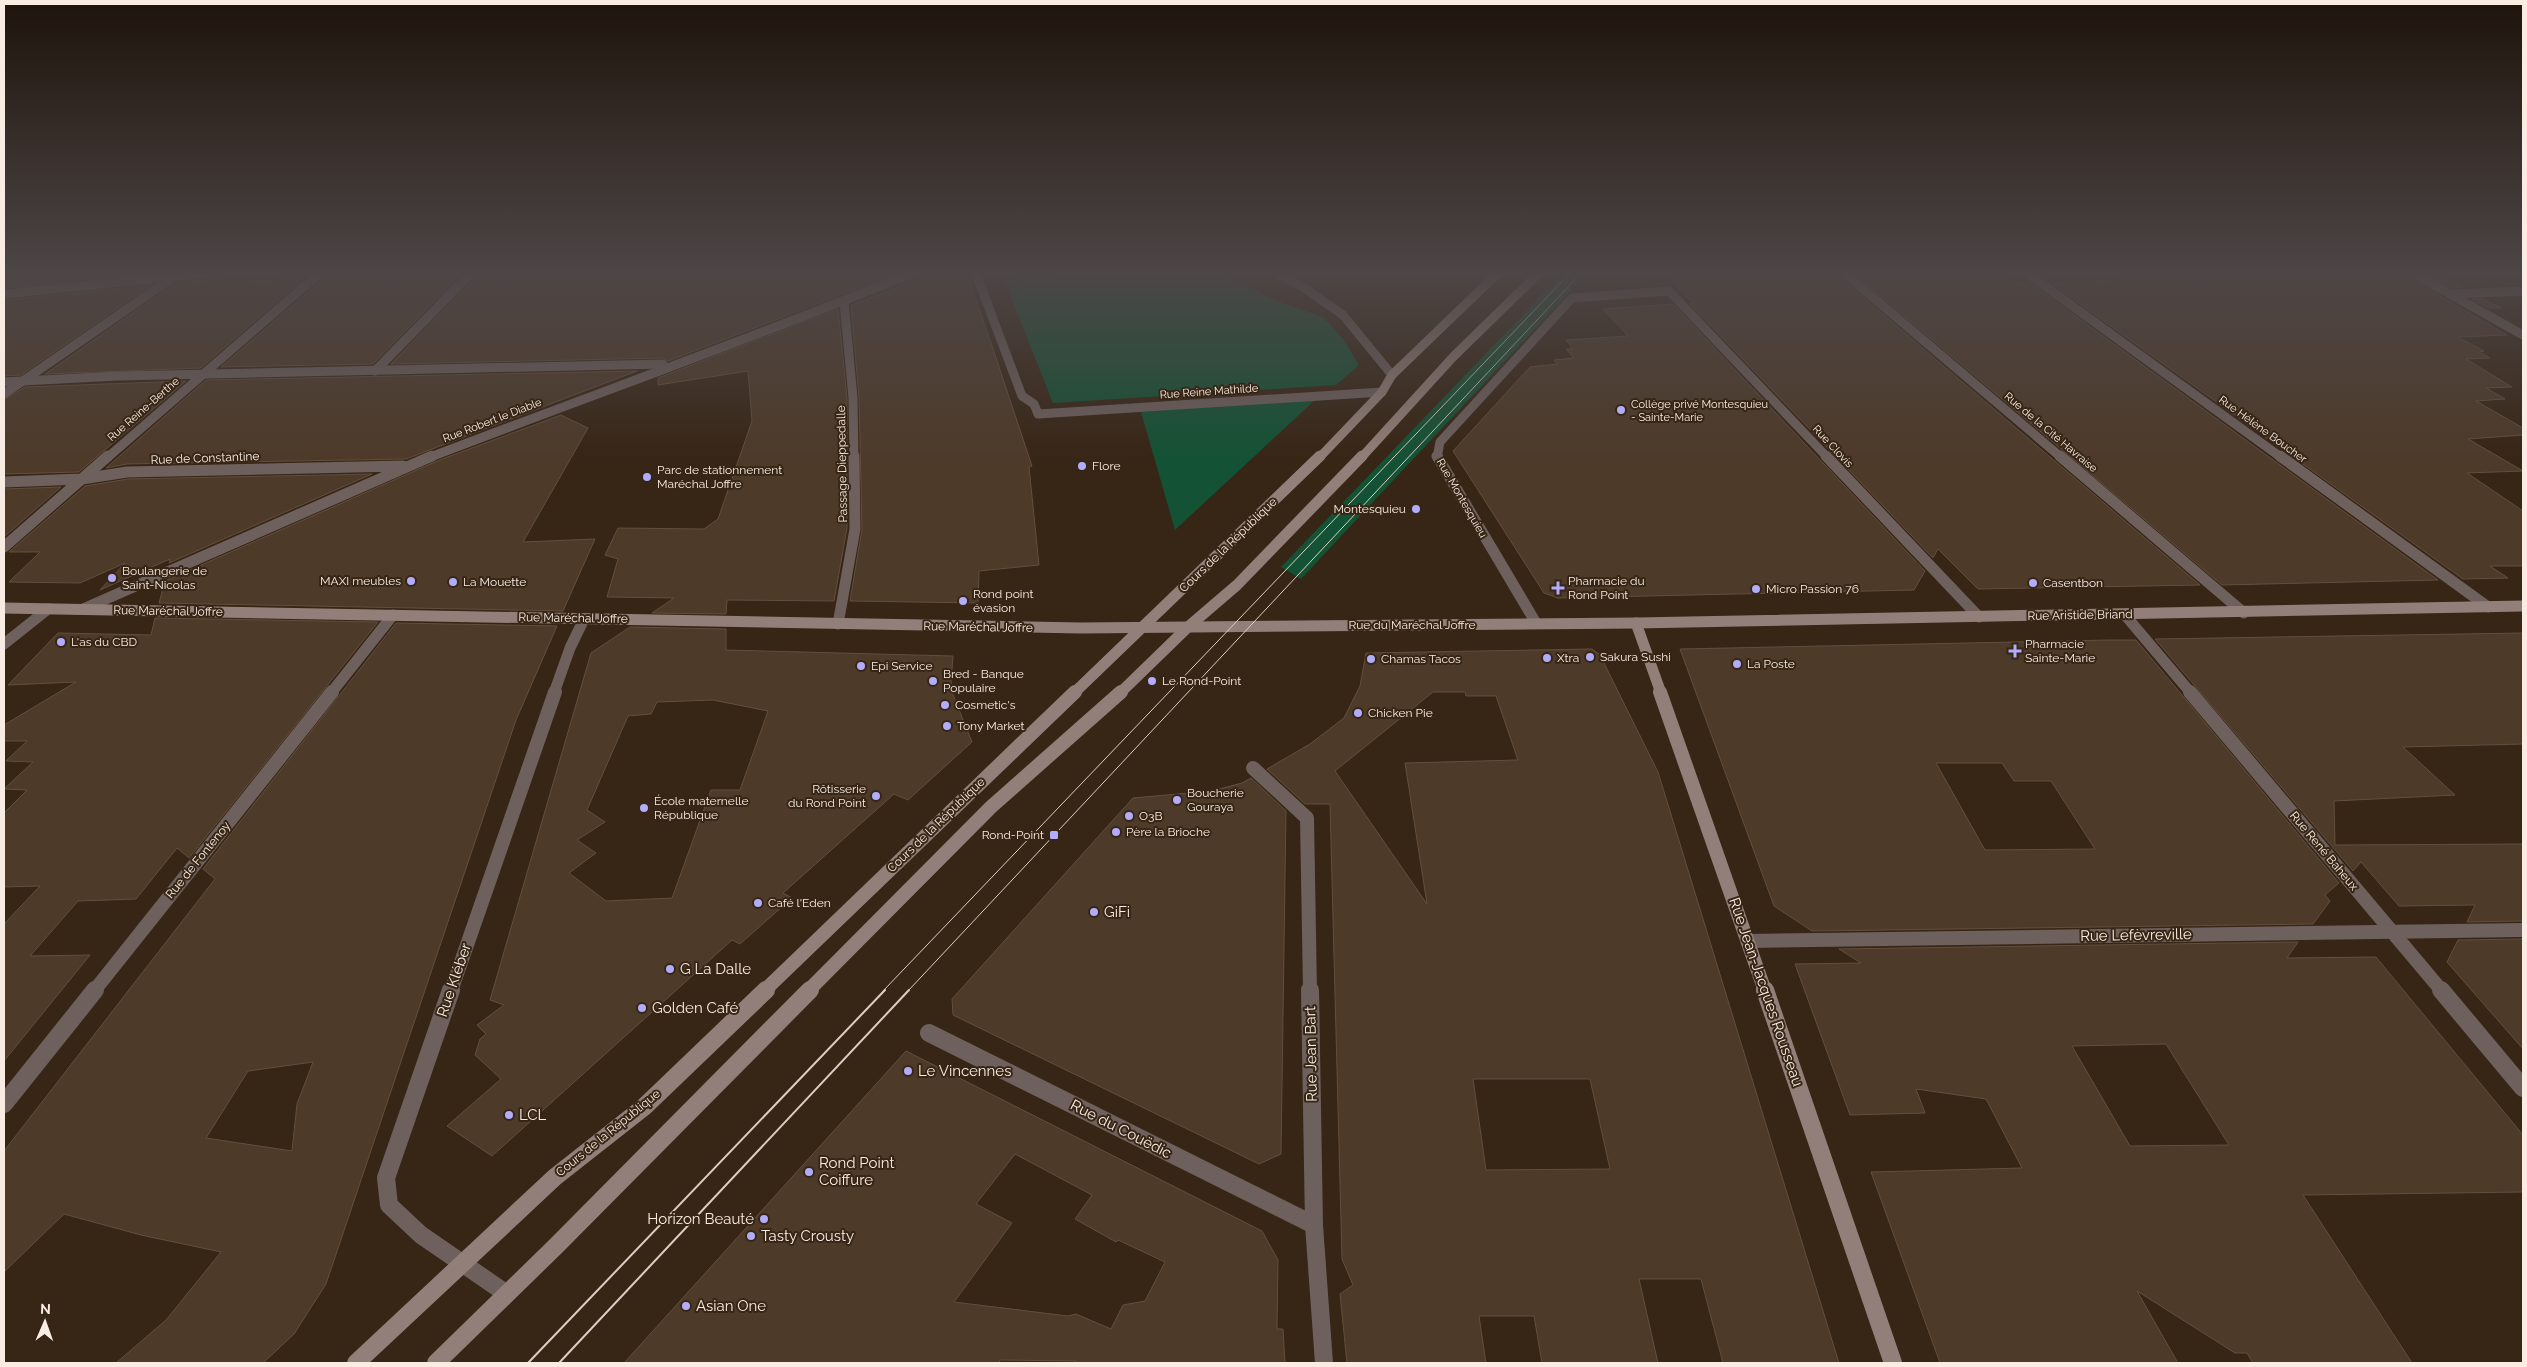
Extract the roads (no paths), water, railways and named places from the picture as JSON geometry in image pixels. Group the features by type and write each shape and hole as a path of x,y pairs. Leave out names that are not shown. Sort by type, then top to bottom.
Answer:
{"main road":[{"name":"Cours de la République","path":"356,1363 555,1177 644,1106 1329,448 1382,392 1392,375 1434,335"},
{"name":"Cours de la République","path":"436,1363 507,1294 991,807 1099,714 1188,627 1237,585 1392,427 1453,357 1476,335"},
{"name":"Rue Aristide Briand","path":"1636,622 2244,613 2523,606"},
{"name":"Rue Maréchal Joffre","path":"4,608 1142,628"},
{"name":"Rue du Maréchal Joffre","path":"1142,628 1636,622"},
{"name":"Rue Jean-Jacques Rousseau","path":"1636,622 1893,1363"}],"street":[{"path":"4,394 91,335"},
{"name":"Rue Reine-Berthe","path":"4,547 247,335"},
{"path":"375,371 410,335"},
{"name":"Rue Robert le Diable","path":"83,609 407,466 753,335"},
{"name":"Passage Dieppedalle","path":"838,624 855,529 853,398 847,335"},
{"name":"Rue Reine Mathilde","path":"999,335 1022,396 1034,404 1038,414 1382,392"},
{"path":"1359,335 1392,375"},
{"name":"Rue Montesquieu","path":"1536,624 1437,458 1440,442 1538,335"},
{"name":"Rue Clovis","path":"1711,335 1979,617"},
{"name":"Rue de la Cité Havraise","path":"1917,335 2244,613"},
{"name":"Rue Hélène Boucher","path":"2112,335 2488,607"},
{"path":"4,382 201,374 675,364"},
{"name":"Rue de Constantine","path":"4,482 82,479 127,472 407,466"},
{"path":"4,645 48,609"},
{"name":"Rue de Fontenoy","path":"4,1104 393,615"},
{"name":"Rue René Baheux","path":"2125,615 2523,1088"},
{"name":"Rue Kléber","path":"507,1294 421,1236 388,1205 386,1178 570,648 584,618"},
{"name":"Rue Jean Bart","path":"1253,768 1308,818 1314,1225 1324,1363"},
{"name":"Rue Lefèvreville","path":"1748,941 2523,930"},
{"name":"Rue du Couëdic","path":"929,1033 1314,1225"}],"tram line":[{"path":"883,991 1511,335"},
{"path":"908,991 1523,335"},
{"path":"528,1363 885,990"},
{"path":"559,1363 909,990"}],"place":[{"name":"Collège privé Montesquieu - Sainte-Marie","path":"1621,410"},
{"name":"Flore","path":"1082,466"},
{"name":"Parc de stationnement Maréchal Joffre","path":"647,477"},
{"name":"Montesquieu","path":"1416,509"},
{"name":"Boulangerie de Saint-Nicolas","path":"112,578"},
{"name":"MAXI meubles","path":"411,581"},
{"name":"La Mouette","path":"453,582"},
{"name":"Casentbon","path":"2033,583"},
{"name":"Pharmacie du Rond Point","path":"1558,588"},
{"name":"Micro Passion 76","path":"1756,589"},
{"name":"Rond point évasion","path":"963,601"},
{"name":"L'as du CBD","path":"61,642"},
{"name":"Pharmacie Sainte-Marie","path":"2015,651"},
{"name":"Sakura Sushi","path":"1590,657"},
{"name":"Xtra","path":"1547,658"},
{"name":"Chamas Tacos","path":"1371,659"},
{"name":"La Poste","path":"1737,664"},
{"name":"Epi Service","path":"861,666"},
{"name":"Bred - Banque Populaire","path":"933,681"},
{"name":"Le Rond-Point","path":"1152,681"},
{"name":"Cosmetic's","path":"945,705"},
{"name":"Chicken Pie","path":"1358,713"},
{"name":"Tony Market","path":"947,726"},
{"name":"Rôtisserie du Rond Point","path":"876,796"},
{"name":"Boucherie Gouraya","path":"1177,800"},
{"name":"École maternelle République","path":"644,808"},
{"name":"O3B","path":"1129,816"},
{"name":"Père la Brioche","path":"1116,832"},
{"name":"Rond-Point","path":"1054,835"},
{"name":"Café l'Eden","path":"758,903"},
{"name":"GiFi","path":"1094,912"},
{"name":"G La Dalle","path":"670,969"},
{"name":"Golden Café","path":"642,1008"},
{"name":"Le Vincennes","path":"908,1071"},
{"name":"LCL","path":"509,1115"},
{"name":"Rond Point Coiffure","path":"809,1172"},
{"name":"Horizon Beauté","path":"764,1219"},
{"name":"Tasty Crousty","path":"751,1236"},
{"name":"Asian One","path":"686,1306"}]}
